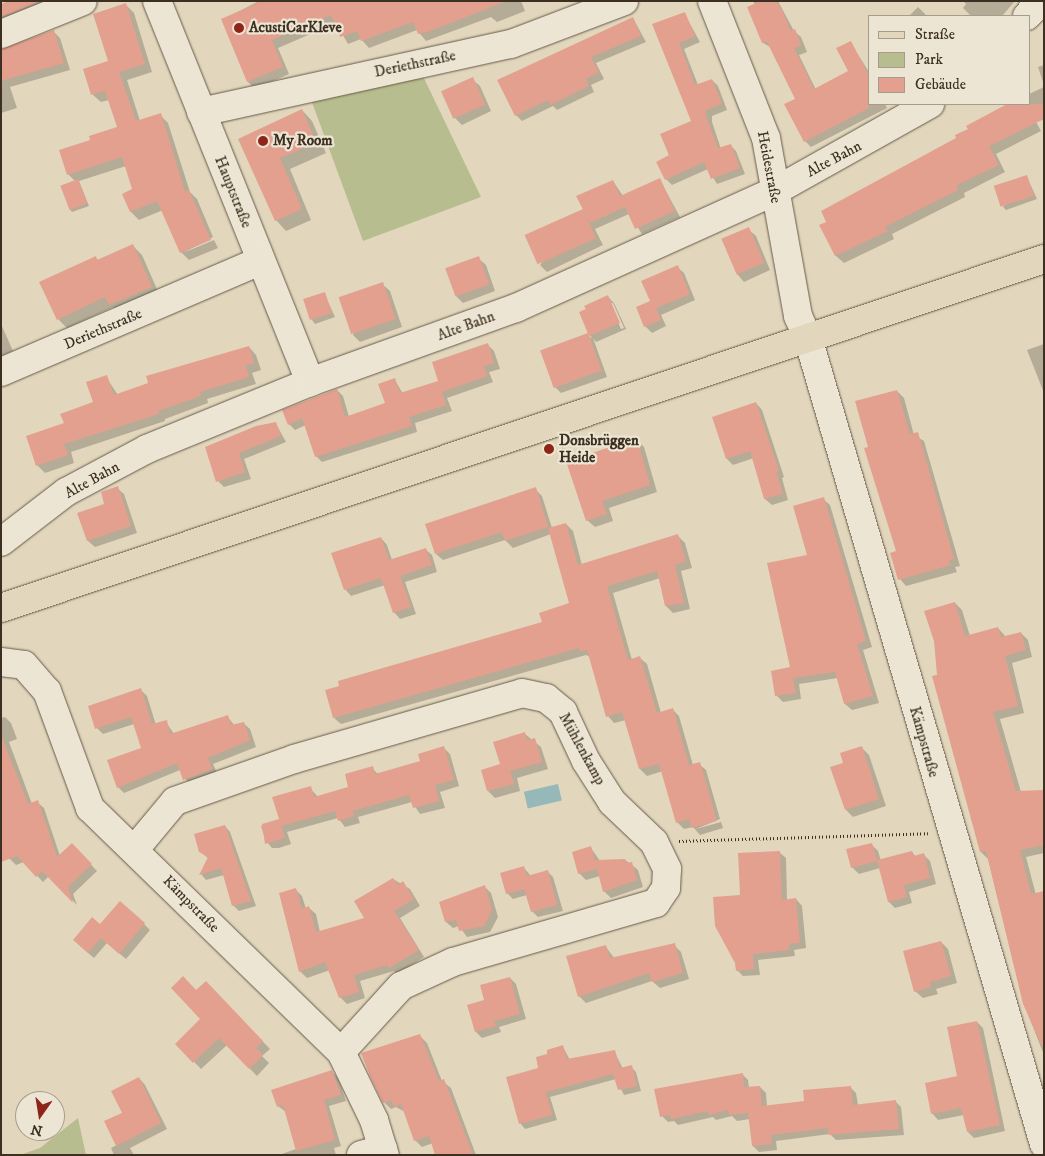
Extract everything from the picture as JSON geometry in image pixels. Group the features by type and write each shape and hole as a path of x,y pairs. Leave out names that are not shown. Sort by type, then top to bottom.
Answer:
{"main road":[{"path":"2,605 1044,259"}],"street":[{"path":"1,34 83,1"},
{"name":"Hauptstraße","path":"156,1 310,382"},
{"name":"Deriethstraße","path":"201,112 511,44 624,1"},
{"name":"Heidestraße","path":"712,1 766,138 798,316 808,338"},
{"path":"1028,15 1041,1"},
{"name":"Alte Bahn","path":"1,542 66,492 147,449 310,382 516,308 775,190 928,105"},
{"name":"Deriethstraße","path":"1,372 260,261"},
{"name":"Kämpstraße","path":"808,338 950,832 1043,1142"},
{"name":"Kämpstraße","path":"1,662 24,665 47,691 90,808 135,849 341,1052 374,1120 376,1153"},
{"name":"Mühlenkamp","path":"135,849 174,801 294,759 522,693 546,698 563,712 586,761 612,802 654,842 666,869 666,888 656,903 453,962 401,986 341,1052"}],"path":[{"path":"654,842 950,832"}],"green space":[{"path":"421,72 481,197 363,241 310,97"},
{"path":"78,1118 86,1155 20,1155 40,1148 49,1141 65,1141 65,1128"}],"water":[{"path":"558,784 562,801 528,808 524,792"}],"building":[{"path":"9,1 41,1 1,17 1,4"},
{"path":"262,1 504,2 428,32 418,34 413,22 361,41 357,31 340,37 331,15 272,40 283,67 247,82 221,19"},
{"path":"761,1 775,1 780,6 791,31 795,29 801,45 794,48 814,89 848,71 836,48 851,41 868,74 869,108 804,142 784,104 795,99 767,42 762,43 747,7"},
{"path":"126,3 145,64 119,72 136,121 161,113 185,192 189,190 211,240 180,253 157,201 130,212 122,194 132,189 122,157 67,175 59,150 90,140 89,136 117,127 105,91 91,95 83,69 108,61 93,14"},
{"path":"685,12 695,36 679,43 695,85 712,79 722,104 706,110 706,116 718,148 731,144 740,168 711,179 704,162 665,180 656,162 669,155 660,134 691,121 652,24"},
{"path":"633,17 641,36 591,57 599,72 586,79 589,86 550,105 548,100 515,116 497,80"},
{"path":"54,30 64,63 1,81 1,49"},
{"path":"473,77 485,104 453,119 441,91"},
{"path":"1044,104 1044,119 989,146 999,165 957,185 958,190 885,227 888,231 835,256 819,225 826,222 821,211 956,138 955,135 968,129 966,126 1005,105"},
{"path":"302,109 316,143 280,158 302,209 275,221 238,139"},
{"path":"1027,175 1034,196 1001,207 994,186"},
{"path":"660,178 675,211 635,229 625,207 590,223 576,196 613,180 620,196"},
{"path":"78,179 87,203 70,210 60,186"},
{"path":"583,209 596,238 538,264 525,235"},
{"path":"749,227 764,263 737,275 721,239"},
{"path":"133,244 152,287 109,305 105,297 57,320 39,282 96,256 97,260"},
{"path":"479,256 489,284 455,297 445,268"},
{"path":"678,265 690,294 656,308 661,320 644,327 636,307 650,301 641,281"},
{"path":"383,282 396,319 351,334 339,297"},
{"path":"325,292 332,313 310,320 303,299"},
{"path":"608,295 620,323 589,336 579,312 586,309 584,306"},
{"path":"588,333 602,371 554,388 540,350"},
{"path":"488,343 494,363 484,366 487,376 442,392 446,405 409,417 412,426 315,457 302,418 288,425 282,410 337,389 345,417 385,403 378,384 395,378 400,393 438,381 432,362"},
{"path":"249,346 254,363 246,365 249,377 200,392 201,396 158,411 159,414 64,444 68,455 36,466 26,436 64,423 60,414 93,402 86,382 107,375 114,395 148,383 146,376"},
{"path":"897,390 910,434 918,432 954,559 949,560 951,565 898,580 890,553 896,551 864,448 868,447 855,401"},
{"path":"756,402 779,471 776,472 783,494 764,499 750,451 726,459 712,417"},
{"path":"276,422 281,436 239,453 245,472 216,482 205,447 256,426"},
{"path":"637,438 650,485 602,501 607,514 586,521 561,446 580,457"},
{"path":"118,486 131,526 87,541 77,513 104,504 101,492"},
{"path":"536,487 548,527 505,541 502,532 435,554 425,524"},
{"path":"824,497 866,641 857,644 873,696 844,704 835,672 793,678 796,693 775,696 771,671 790,667 767,563 807,555 793,506"},
{"path":"566,523 578,565 678,534 686,561 675,565 684,603 665,606 657,571 607,586 628,660 640,656 657,713 673,708 689,765 700,762 717,821 692,828 689,819 676,823 659,764 639,769 622,712 606,717 587,650 580,651 579,648 333,718 325,690 339,686 338,681 542,622 539,613 569,603 548,528"},
{"path":"381,537 389,560 426,548 432,565 400,576 411,607 393,613 381,578 344,590 331,553"},
{"path":"955,602 965,636 998,627 1001,637 1021,632 1026,650 1005,656 1018,706 993,712 1016,791 1044,790 1044,845 1020,850 1031,894 1044,891 1044,1051 1023,1004 986,851 980,852 932,676 937,675 934,641 924,611"},
{"path":"141,688 152,724 167,720 170,734 228,715 231,725 244,722 250,740 208,758 212,769 183,780 177,763 117,788 107,760 141,748 131,717 95,729 88,706"},
{"path":"525,732 527,740 535,738 542,762 510,771 514,784 487,791 481,770 500,764 493,742"},
{"path":"1,735 28,804 38,800 57,857 72,843 92,864 68,887 73,903 42,871 36,877 17,856 1,862"},
{"path":"444,746 454,780 435,785 439,801 413,808 409,795 353,811 354,816 338,821 335,811 281,826 285,838 265,844 262,824 279,819 272,797 311,786 314,797 348,787 345,774 373,766 375,774 420,761 418,754"},
{"path":"862,746 879,799 845,810 830,767 843,763 840,753"},
{"path":"225,825 251,901 232,906 221,868 199,875 208,857 199,852 194,834"},
{"path":"872,843 877,860 912,851 914,856 924,853 930,878 904,885 907,897 888,902 877,861 851,868 846,849"},
{"path":"591,846 595,860 625,859 627,863 632,862 637,880 603,892 597,869 578,874 572,852"},
{"path":"780,851 782,900 796,898 800,943 789,944 789,950 753,954 754,969 736,971 735,963 715,926 713,897 740,895 738,853"},
{"path":"524,866 527,876 548,870 557,905 531,912 524,889 506,894 500,873"},
{"path":"393,878 398,885 403,881 414,899 394,911 419,950 389,968 387,965 354,975 359,992 339,998 325,962 299,972 279,893 296,888 302,909 309,906 316,932 364,918 354,901"},
{"path":"485,885 492,910 484,926 459,931 456,920 445,922 439,902"},
{"path":"120,901 145,923 119,954 101,938 88,953 73,940 92,917 100,924"},
{"path":"941,941 951,976 930,982 931,987 914,992 903,951"},
{"path":"675,943 683,973 652,982 649,973 578,997 566,956 606,945 610,958"},
{"path":"183,976 196,990 206,981 263,1041 256,1048 263,1055 249,1069 219,1038 193,1063 175,1044 200,1019 171,988"},
{"path":"510,977 520,1014 494,1021 496,1026 475,1032 467,1005 484,1000 480,985"},
{"path":"977,1021 1000,1125 967,1132 961,1108 931,1114 925,1083 957,1076 947,1027"},
{"path":"420,1034 439,1081 444,1079 473,1155 435,1155 429,1136 414,1141 401,1104 394,1107 391,1100 383,1103 370,1076 361,1053"},
{"path":"563,1045 567,1059 615,1050 620,1068 632,1065 637,1086 618,1090 613,1074 546,1092 552,1115 519,1124 506,1077 538,1068 536,1057 547,1054 547,1050"},
{"path":"332,1070 341,1095 324,1100 335,1140 296,1151 283,1105 277,1107 271,1090"},
{"path":"743,1073 744,1087 760,1086 762,1106 804,1101 803,1090 851,1086 853,1105 896,1100 899,1129 828,1135 828,1128 771,1135 772,1144 752,1146 748,1113 729,1115 728,1110 709,1115 708,1111 671,1119 670,1115 660,1117 654,1089"},
{"path":"139,1077 161,1123 116,1146 104,1121 122,1113 111,1091"}],"place":[{"name":"AcustiCarKleve","path":"239,28"},
{"name":"My Room","path":"263,141"},
{"name":"Donsbrüggen Heide","path":"549,449"}]}
